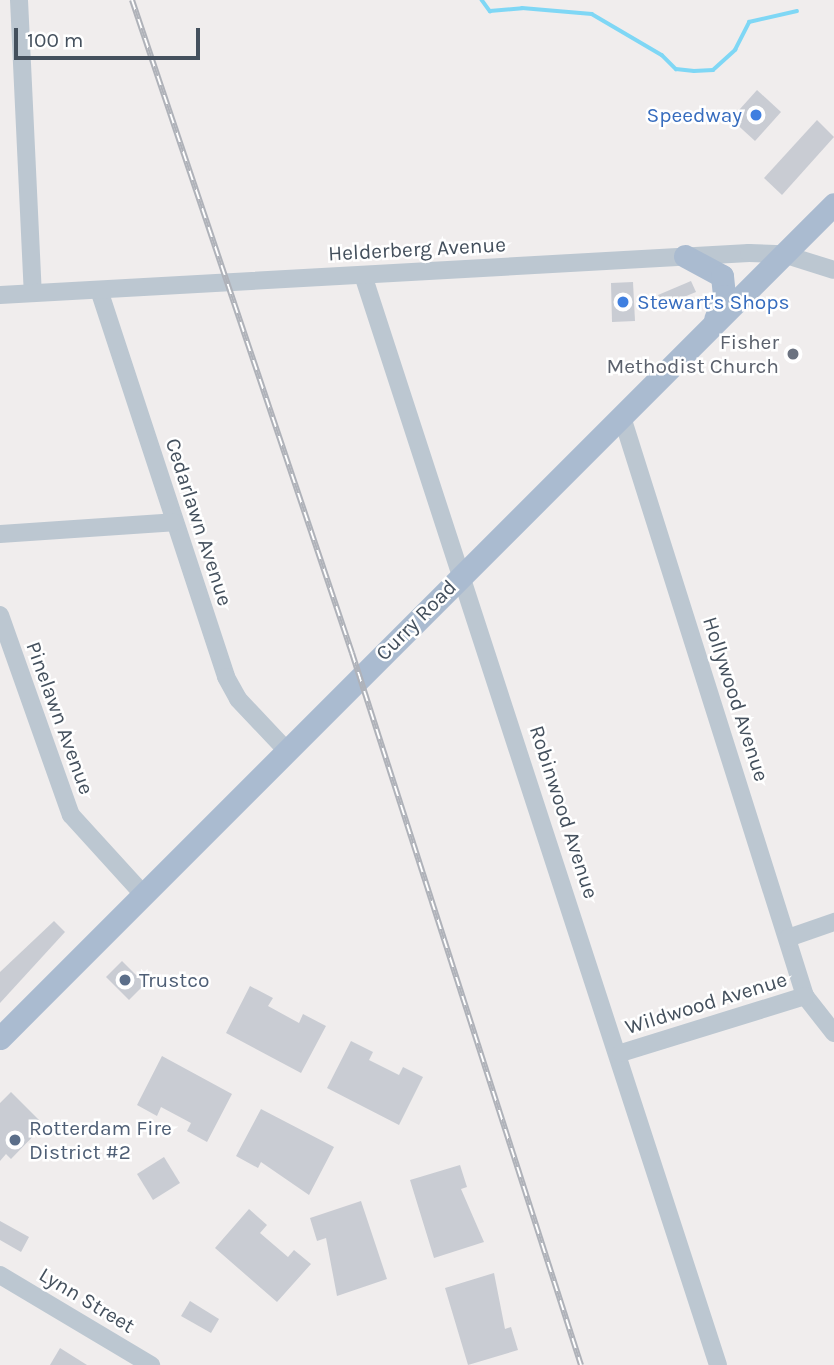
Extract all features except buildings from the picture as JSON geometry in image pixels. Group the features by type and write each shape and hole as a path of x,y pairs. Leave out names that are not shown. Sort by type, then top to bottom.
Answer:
{"main road":[{"name":"Curry Road","path":"0,1038 142,893 834,204"},
{"path":"685,256 722,276 724,296 714,322"}],"street":[{"path":"19,0 33,293"},
{"name":"Helderberg Avenue","path":"0,295 685,256 783,254 834,270"},
{"name":"Robinwood Avenue","path":"363,275 621,1053 718,1365"},
{"name":"Cedarlawn Avenue","path":"99,290 226,677 238,699 286,750"},
{"name":"Hollywood Avenue","path":"622,417 805,996"},
{"path":"0,534 174,522"},
{"name":"Pinelawn Avenue","path":"0,615 71,815 142,893"},
{"path":"788,938 834,922"},
{"path":"805,996 834,1033"},
{"name":"Wildwood Avenue","path":"621,1053 805,996"},
{"name":"Lynn Street","path":"0,1275 151,1365"}],"waterway":[{"path":"482,0 490,11 522,8 592,14 662,55 676,69 694,71 713,70 735,50 749,22 797,11"}],"railway":[{"path":"132,0 352,653 581,1365"}],"place":[{"name":"Speedway","path":"756,115"},
{"name":"Stewart's Shops","path":"623,302"},
{"name":"Fisher Methodist Church","path":"793,354"},
{"name":"Trustco","path":"125,980"},
{"name":"Rotterdam Fire District #2","path":"15,1140"}]}
